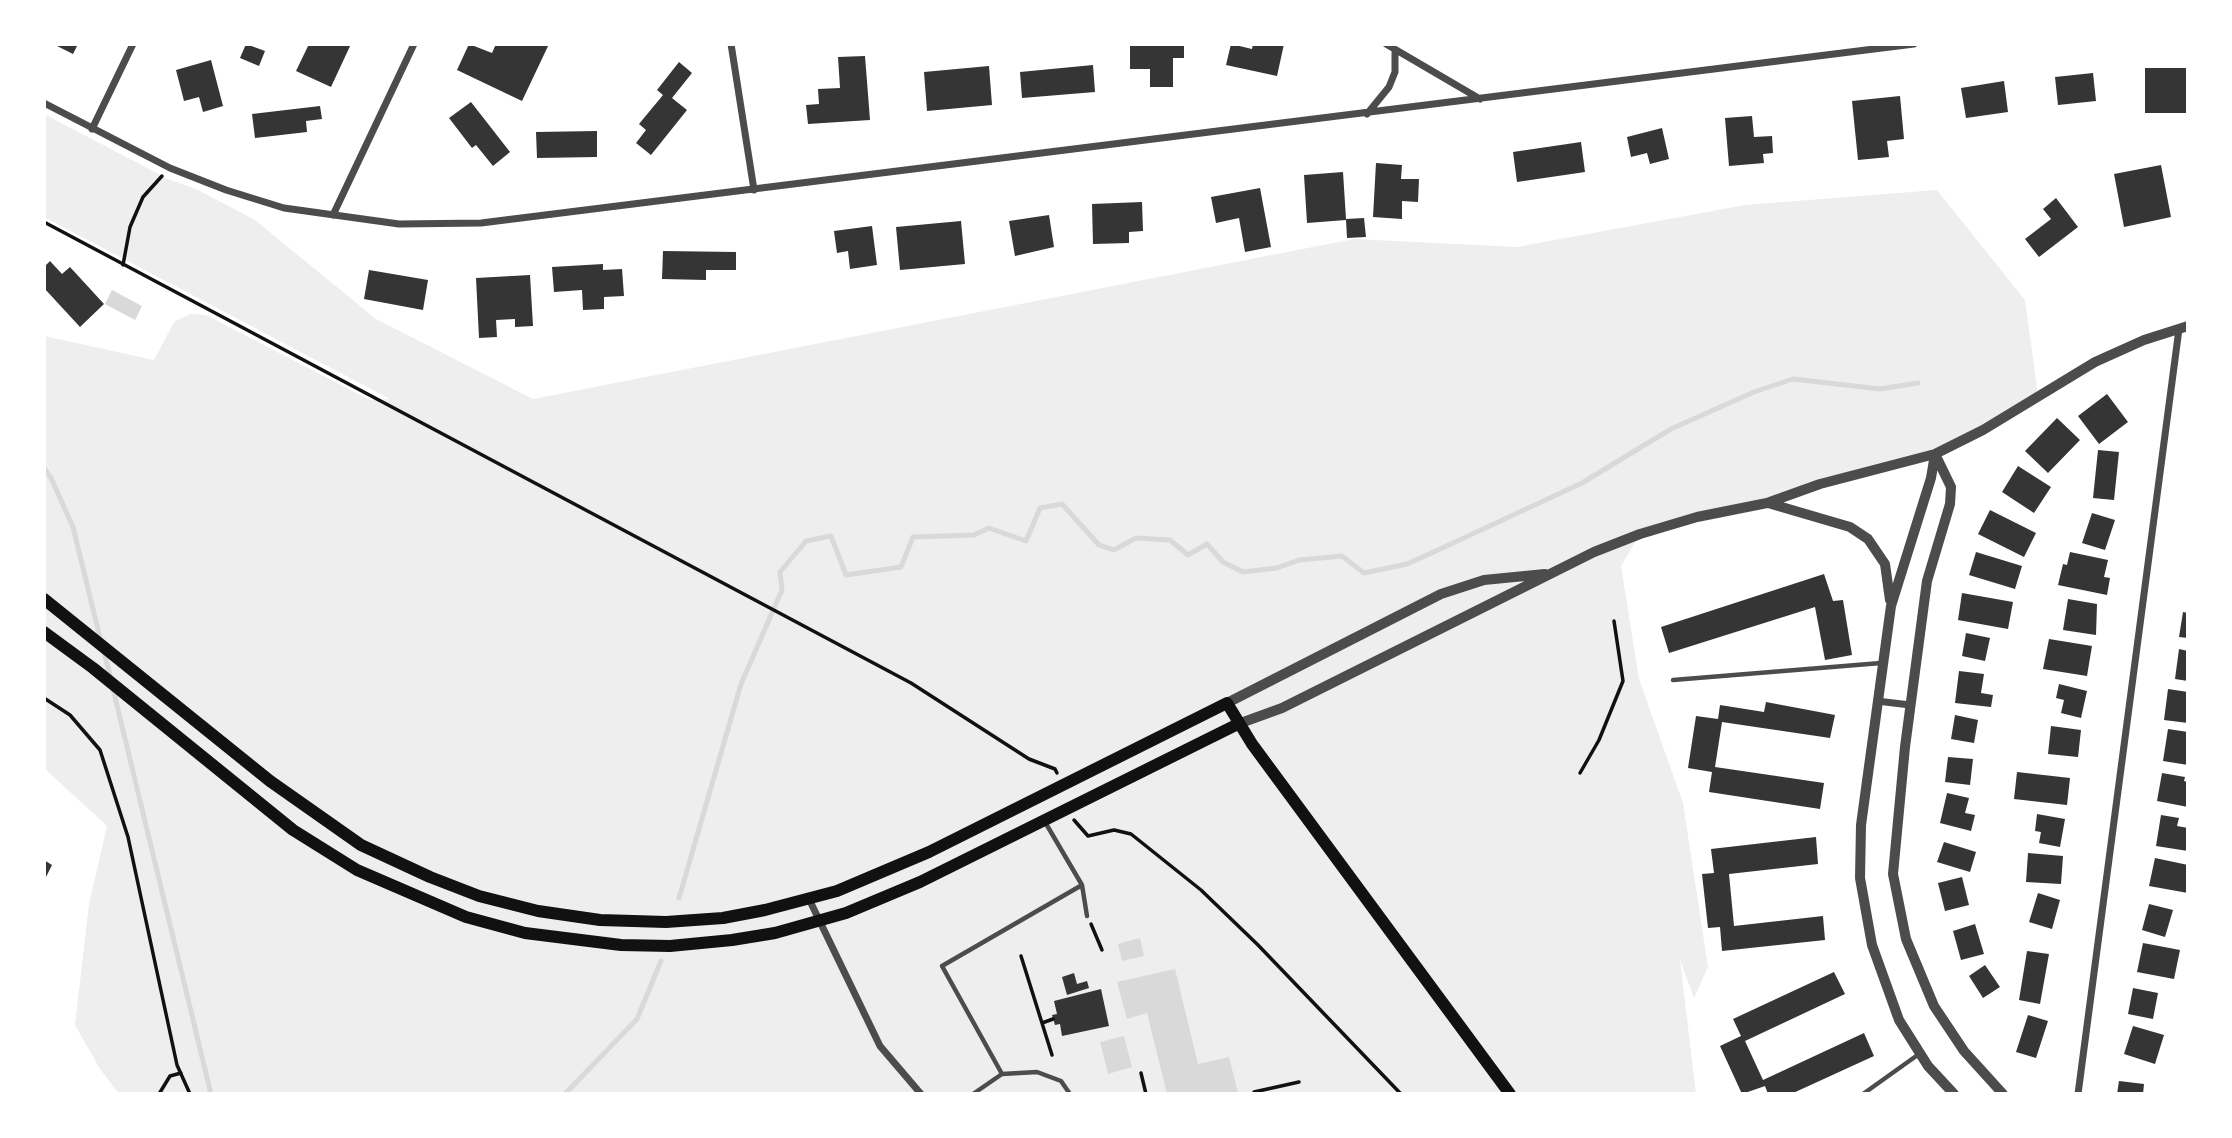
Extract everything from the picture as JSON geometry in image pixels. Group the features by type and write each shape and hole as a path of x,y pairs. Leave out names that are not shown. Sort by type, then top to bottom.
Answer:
{"main road":[{"path":"44,599 270,780 361,845 430,877 480,896 538,911 600,920 666,922 723,918 809,899 929,852 1227,704 1238,724 1510,1094"},
{"path":"44,632 314,844 356,870 466,918 525,933 633,946 732,940 820,922 908,887 1238,724"}],"street":[{"path":"92,129 133,44"},
{"path":"333,215 414,44"},
{"path":"731,44 754,190"},
{"path":"1386,44 1481,100"},
{"path":"44,103 170,168 226,190 284,208 398,225 481,223 1914,44"},
{"path":"1367,114 1390,87 1395,72 1395,51"},
{"path":"1238,724 1282,708 1552,573 1640,534 1697,517 1767,503 1820,484 1935,454 1983,430 2095,362 2184,327 2078,1094"},
{"path":"1935,454 1931,478 1891,606 1861,825 1860,878 1864,912 1883,981 1899,1020 1920,1054 1954,1094"},
{"path":"1935,454 1951,487 1950,505 1927,581 1910,705 1893,874 1900,914 1920,977 1934,1006 1964,1051 2003,1094"},
{"path":"1767,503 1850,527 1868,540 1885,564 1891,606"},
{"path":"1227,704 1441,594 1484,580 1552,573"},
{"path":"1877,701 1910,705"},
{"path":"809,899 880,1046 921,1094"}],"lane":[{"path":"1673,680 1882,663"},
{"path":"1045,821 1082,885 1087,916"},
{"path":"1002,1074 942,966 1082,885"},
{"path":"1863,1094 1920,1054"},
{"path":"973,1094 1002,1074 1049,1075 1061,1081 1070,1094"}],"path":[{"path":"122,265 130,227 143,197 170,168"},
{"path":"44,222 826,636 977,723 1029,759 1055,769"},
{"path":"1580,773 1599,740 1623,681 1614,621"},
{"path":"44,698 70,715 100,750 128,837 146,928 181,1073 190,1094"},
{"path":"1045,779 1069,767"},
{"path":"1080,830 1093,837 1120,830 1150,849 1224,911 1401,1094"},
{"path":"1087,916 1102,950"},
{"path":"1021,956 1052,1055"},
{"path":"1042,1023 1054,1019"},
{"path":"159,1094 170,1076 181,1073"},
{"path":"1141,1073 1146,1094"},
{"path":"1254,1092 1299,1082"}],"shaded area":[{"path":"44,114 168,179 196,189 255,220 376,319 533,399 1354,239 1517,247 1745,205 1937,190 2025,300 2038,396 1935,454 1640,534 1621,566 1639,679 1683,803 1708,967 1694,998 1680,960 1696,1094 119,1094 100,1069 75,1025 89,904 107,826 44,768 44,336 154,360 174,322 190,314 206,315 370,400 390,399 44,217"},
{"path":"112,290 142,306 135,320 105,304"},
{"path":"1140,938 1144,956 1122,961 1118,944"},
{"path":"1175,969 1198,1064 1229,1057 1238,1093 1167,1094 1147,1013 1127,1019 1117,982"},
{"path":"1124,1036 1132,1067 1108,1074 1100,1042"}],"building":[{"path":"53,44 78,44 73,54"},
{"path":"246,44 265,51 259,66 240,58"},
{"path":"309,44 351,44 331,87 296,71"},
{"path":"469,44 492,53 496,44 549,44 522,101 457,70"},
{"path":"1130,44 1184,44 1184,58 1173,58 1173,87 1150,87 1150,69 1130,69"},
{"path":"1231,44 1252,49 1253,44 1284,44 1277,76 1226,65"},
{"path":"865,56 870,120 808,124 806,105 819,104 818,89 840,88 838,57"},
{"path":"211,60 223,106 203,112 199,97 184,101 176,70"},
{"path":"679,62 692,73 672,98 687,110 651,155 636,143 646,130 639,124 663,95 657,90"},
{"path":"1093,65 1095,92 1022,98 1020,72"},
{"path":"989,66 992,105 927,111 924,72"},
{"path":"2145,68 2188,68 2186,113 2145,113"},
{"path":"2093,73 2096,101 2058,105 2055,77"},
{"path":"2004,81 2008,112 1966,118 1961,88"},
{"path":"1900,96 1904,139 1887,141 1889,157 1858,160 1852,101"},
{"path":"471,102 510,152 493,166 476,145 472,148 449,118"},
{"path":"320,106 322,119 306,121 307,132 255,138 252,114"},
{"path":"1752,116 1754,137 1772,136 1773,153 1763,154 1764,163 1729,166 1725,118"},
{"path":"1662,128 1669,159 1650,164 1647,153 1631,157 1627,137"},
{"path":"597,131 597,157 537,158 536,132"},
{"path":"1581,142 1585,172 1517,182 1513,152"},
{"path":"1376,163 1402,165 1401,179 1419,179 1418,202 1402,201 1402,219 1373,217"},
{"path":"2161,165 2171,217 2124,227 2114,174"},
{"path":"1343,172 1346,219 1364,218 1366,237 1347,238 1346,220 1307,223 1304,175"},
{"path":"1260,188 1271,247 1245,252 1239,218 1216,223 1211,197"},
{"path":"2056,198 2078,227 2039,257 2025,239 2051,219 2043,209"},
{"path":"1142,202 1143,231 1129,232 1129,243 1093,244 1092,204"},
{"path":"1049,215 1054,247 1015,256 1009,221"},
{"path":"961,221 965,264 900,270 896,227"},
{"path":"872,226 877,265 850,269 848,251 837,253 834,231"},
{"path":"663,251 736,252 736,270 706,270 706,280 662,279"},
{"path":"50,261 62,274 70,267 104,304 80,327 44,288 44,267"},
{"path":"603,264 603,270 622,269 624,296 604,297 604,309 583,310 582,290 554,292 552,267"},
{"path":"369,270 428,280 423,310 364,299"},
{"path":"530,275 533,326 515,327 515,319 496,320 497,337 479,338 476,278"},
{"path":"2107,394 2128,422 2099,444 2078,416"},
{"path":"2057,418 2080,440 2048,473 2025,451"},
{"path":"2098,450 2119,452 2114,500 2093,498"},
{"path":"2018,466 2051,487 2034,513 2002,492"},
{"path":"1990,510 2036,533 2024,557 1978,534"},
{"path":"2092,513 2115,520 2105,550 2082,543"},
{"path":"1976,552 2022,566 2015,589 1969,575"},
{"path":"2070,552 2108,560 2104,577 2110,578 2107,595 2058,585 2063,564 2067,565"},
{"path":"1824,574 1833,601 1843,600 1852,655 1825,660 1815,607 1669,653 1661,627"},
{"path":"1962,593 2013,602 2008,629 1958,620"},
{"path":"2068,599 2097,604 2096,635 2063,630"},
{"path":"2183,612 2188,613 2188,638 2179,637"},
{"path":"1966,633 1990,638 1985,661 1962,656"},
{"path":"2049,639 2092,646 2087,676 2043,669"},
{"path":"2179,649 2188,651 2188,681 2175,679"},
{"path":"1959,671 1984,674 1981,693 1993,695 1991,707 1955,703"},
{"path":"2059,684 2087,691 2081,718 2061,713 2064,700 2056,698"},
{"path":"2168,689 2188,692 2188,723 2164,720"},
{"path":"1766,702 1835,715 1830,738 1722,722 1715,767 1824,783 1820,809 1709,792 1712,772 1688,768 1696,716 1718,719 1720,705 1764,712"},
{"path":"1955,715 1978,720 1974,743 1951,739"},
{"path":"2051,726 2081,730 2078,757 2048,754"},
{"path":"2168,729 2188,732 2188,765 2163,761"},
{"path":"1948,757 1973,759 1970,785 1945,782"},
{"path":"2017,772 2070,778 2067,805 2014,799"},
{"path":"2162,773 2185,777 2184,781 2188,782 2188,807 2157,801"},
{"path":"1947,793 1969,798 1965,813 1975,815 1971,831 1940,823"},
{"path":"2037,814 2065,819 2060,847 2039,843 2041,832 2035,831"},
{"path":"2161,815 2179,818 2177,826 2188,828 2188,851 2156,846"},
{"path":"1816,837 1818,864 1729,874 1734,926 1823,916 1825,940 1722,951 1720,927 1708,928 1702,874 1714,873 1711,849"},
{"path":"1944,842 1976,852 1970,872 1937,862"},
{"path":"2028,853 2063,856 2061,884 2026,882"},
{"path":"2155,858 2188,865 2188,893 2149,886"},
{"path":"44,860 52,865 44,881"},
{"path":"1962,877 1969,905 1945,911 1938,883"},
{"path":"2038,893 2060,900 2052,929 2029,922"},
{"path":"2149,904 2173,910 2165,937 2142,930"},
{"path":"1975,924 1984,954 1961,960 1953,931"},
{"path":"2143,943 2180,950 2174,979 2137,972"},
{"path":"2027,951 2049,954 2040,1004 2019,1000"},
{"path":"1985,965 2000,987 1983,998 1969,976"},
{"path":"1834,972 1845,994 1745,1041 1763,1080 1864,1033 1874,1056 1791,1094 1768,1094 1765,1086 1742,1094 1720,1046 1741,1036 1733,1019"},
{"path":"1074,973 1077,984 1087,981 1089,988 1067,995 1062,977"},
{"path":"2133,988 2158,993 2153,1019 2128,1014"},
{"path":"1101,989 1109,1026 1062,1036 1060,1024 1055,1025 1052,1015 1057,1014 1054,1001"},
{"path":"2028,1015 2048,1021 2036,1058 2016,1052"},
{"path":"2133,1026 2164,1035 2155,1064 2124,1054"},
{"path":"2119,1081 2144,1084 2143,1094 2117,1094"}],"waterway":[{"path":"679,898 741,684 782,590 780,572 806,541 831,536 846,575 901,567 913,537 974,535 989,528 1026,541 1040,508 1062,504 1099,545 1114,550 1136,538 1170,540 1188,555 1207,544 1223,562 1243,572 1277,568 1299,560 1342,556 1364,573 1407,564 1438,550 1582,483 1671,429 1754,392 1793,379 1880,389 1918,383"},
{"path":"44,468 73,527 101,642"},
{"path":"104,652 111,679"},
{"path":"113,689 211,1094"},
{"path":"565,1094 637,1019 661,961"}]}
